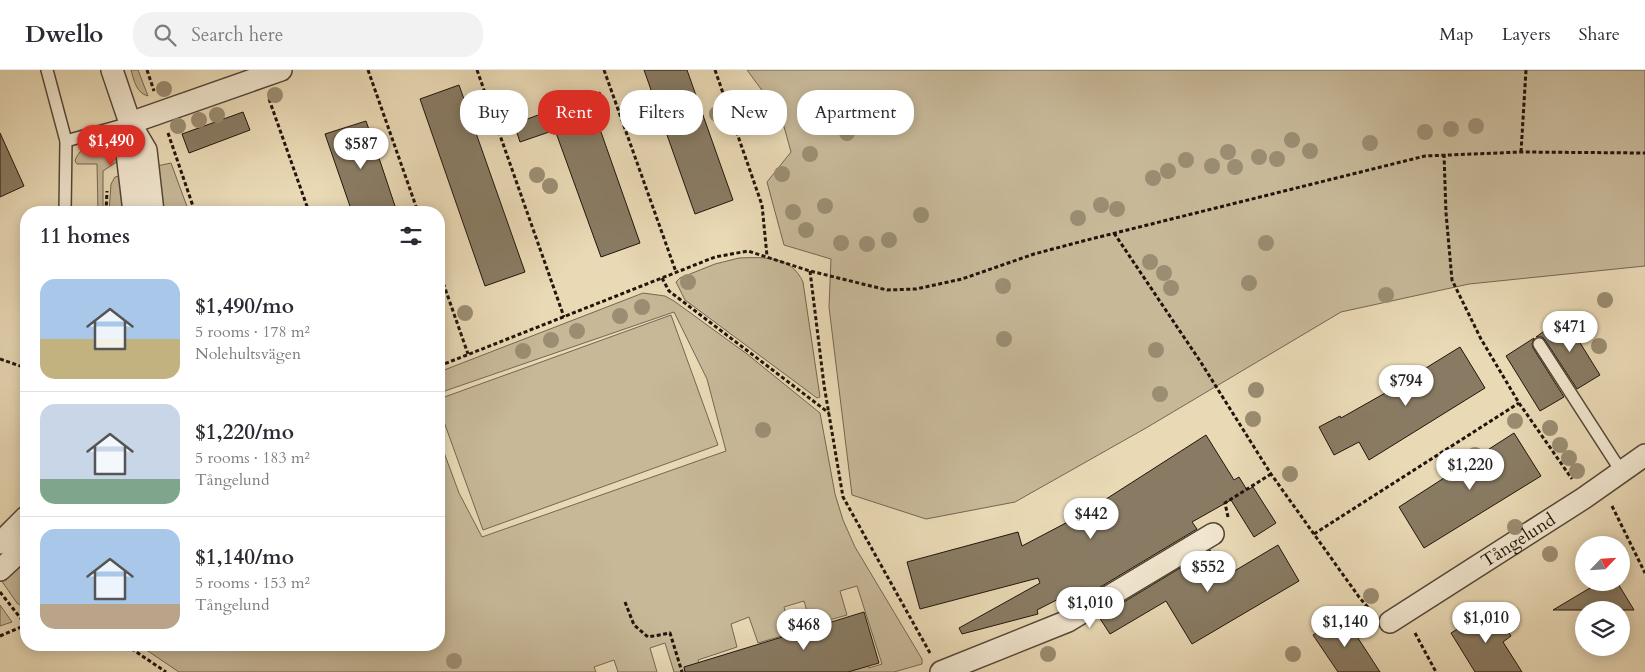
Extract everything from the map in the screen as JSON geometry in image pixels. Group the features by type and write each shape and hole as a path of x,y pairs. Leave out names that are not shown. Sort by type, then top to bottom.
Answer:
{"street":[{"path":"112,70 130,123 146,150 152,206"},
{"path":"130,123 271,73"},
{"path":"130,123 127,154 133,206"},
{"name":"Tångelund","path":"1397,617 1584,498 1645,455"},
{"path":"0,543 20,523"},
{"path":"936,664 1068,620 1213,534"},
{"path":"0,570 20,552"}],"lane":[{"path":"48,70 66,141 65,206"},
{"path":"66,141 130,123"},
{"path":"1539,344 1621,472"}],"path":[{"path":"147,70 193,206"},
{"path":"368,70 416,206"},
{"path":"477,70 564,317"},
{"path":"604,70 676,272"},
{"path":"715,70 762,205 767,256"},
{"path":"1521,152 1526,70"},
{"path":"271,73 307,206"},
{"path":"445,364 715,257 748,251 810,271 887,290 916,290 962,279 1034,254 1378,166 1444,154 1521,152 1645,153"},
{"path":"1444,154 1446,213 1452,280 1481,339 1519,403 1584,498"},
{"path":"1114,233 1180,329 1272,474 1359,597 1384,625 1397,617 1436,672"},
{"path":"810,271 828,413 843,497 936,664"},
{"path":"662,278 669,291 828,413"},
{"path":"445,288 468,354"},
{"path":"0,359 20,366"},
{"path":"1314,534 1519,403"},
{"path":"1213,534 1229,524 1225,503 1272,474"},
{"path":"1602,486 1645,573"},
{"path":"0,591 20,617"},
{"path":"625,602 634,625 648,637 670,633 682,672"},
{"path":"0,636 20,628"},
{"path":"135,651 166,672"}],"shaded area":[{"path":"131,70 138,70 148,96 138,89"},
{"path":"747,70 1645,70 1645,266 1469,284 1341,312 1146,428 1015,502 926,519 852,495 829,307 831,259 784,245 767,182 791,152 786,135 787,90 762,90"},
{"path":"110,143 116,149 118,161 103,171 103,206 98,206 97,164 77,164 75,161 80,152 94,145"},
{"path":"171,163 187,206 161,206 157,166"},
{"path":"120,176 127,206 109,206 111,184 115,177"},
{"path":"739,258 768,258 777,260 792,267 798,273 803,282 820,397 817,398 685,300 676,282 680,278 715,264"},
{"path":"643,293 665,296 674,301 747,354 820,413 835,494 843,520 855,547 922,659 922,664 894,672 846,672 863,650 869,668 882,664 857,586 840,591 847,615 811,625 804,601 784,607 792,633 758,643 749,617 731,624 737,647 698,660 701,672 674,672 665,643 650,648 657,672 618,672 614,660 594,667 596,672 179,672 148,651 445,651 445,455 459,493 482,537 726,451 707,379 674,312 445,391 445,370"},
{"path":"671,315 718,445 483,530 445,425 445,397"},
{"path":"20,563 20,605 17,603 1,580"},
{"path":"0,605 12,622 0,626"}],"building":[{"path":"644,70 687,70 694,90 651,90"},
{"path":"459,85 461,90 460,135 477,135 525,272 485,286 420,99"},
{"path":"243,112 250,130 189,153 182,134"},
{"path":"538,115 538,135 540,135 520,142 518,135 528,135 528,119"},
{"path":"703,115 733,200 695,214 667,135 703,135"},
{"path":"366,121 395,206 350,206 325,134"},
{"path":"0,133 24,186 0,197"},
{"path":"557,135 602,135 640,243 601,257"},
{"path":"1564,317 1600,375 1577,389 1545,340 1542,337 1536,337"},
{"path":"1534,338 1533,348 1564,397 1540,411 1506,356"},
{"path":"1460,347 1485,388 1369,460 1359,442 1334,455 1319,427 1340,416 1341,418 1387,392"},
{"path":"1514,433 1541,476 1424,548 1399,507"},
{"path":"1206,435 1234,480 1239,477 1247,490 1253,487 1276,523 1254,537 1231,500 1192,522 1197,529 1087,595 1082,587 1037,610 1038,614 962,634 959,628 1040,583 1038,578 920,609 907,562 1018,532 1022,546 1104,503 1103,501"},
{"path":"1278,545 1299,581 1192,644 1166,601 1110,634 1099,617 1210,550 1226,576"},
{"path":"1585,591 1622,591 1629,601 1575,601 1575,610 1553,610"},
{"path":"1493,607 1511,636 1503,642 1522,672 1475,672 1451,633"},
{"path":"864,612 879,663 848,672 685,672 684,667"},
{"path":"1343,615 1380,672 1338,672 1313,635"}]}
